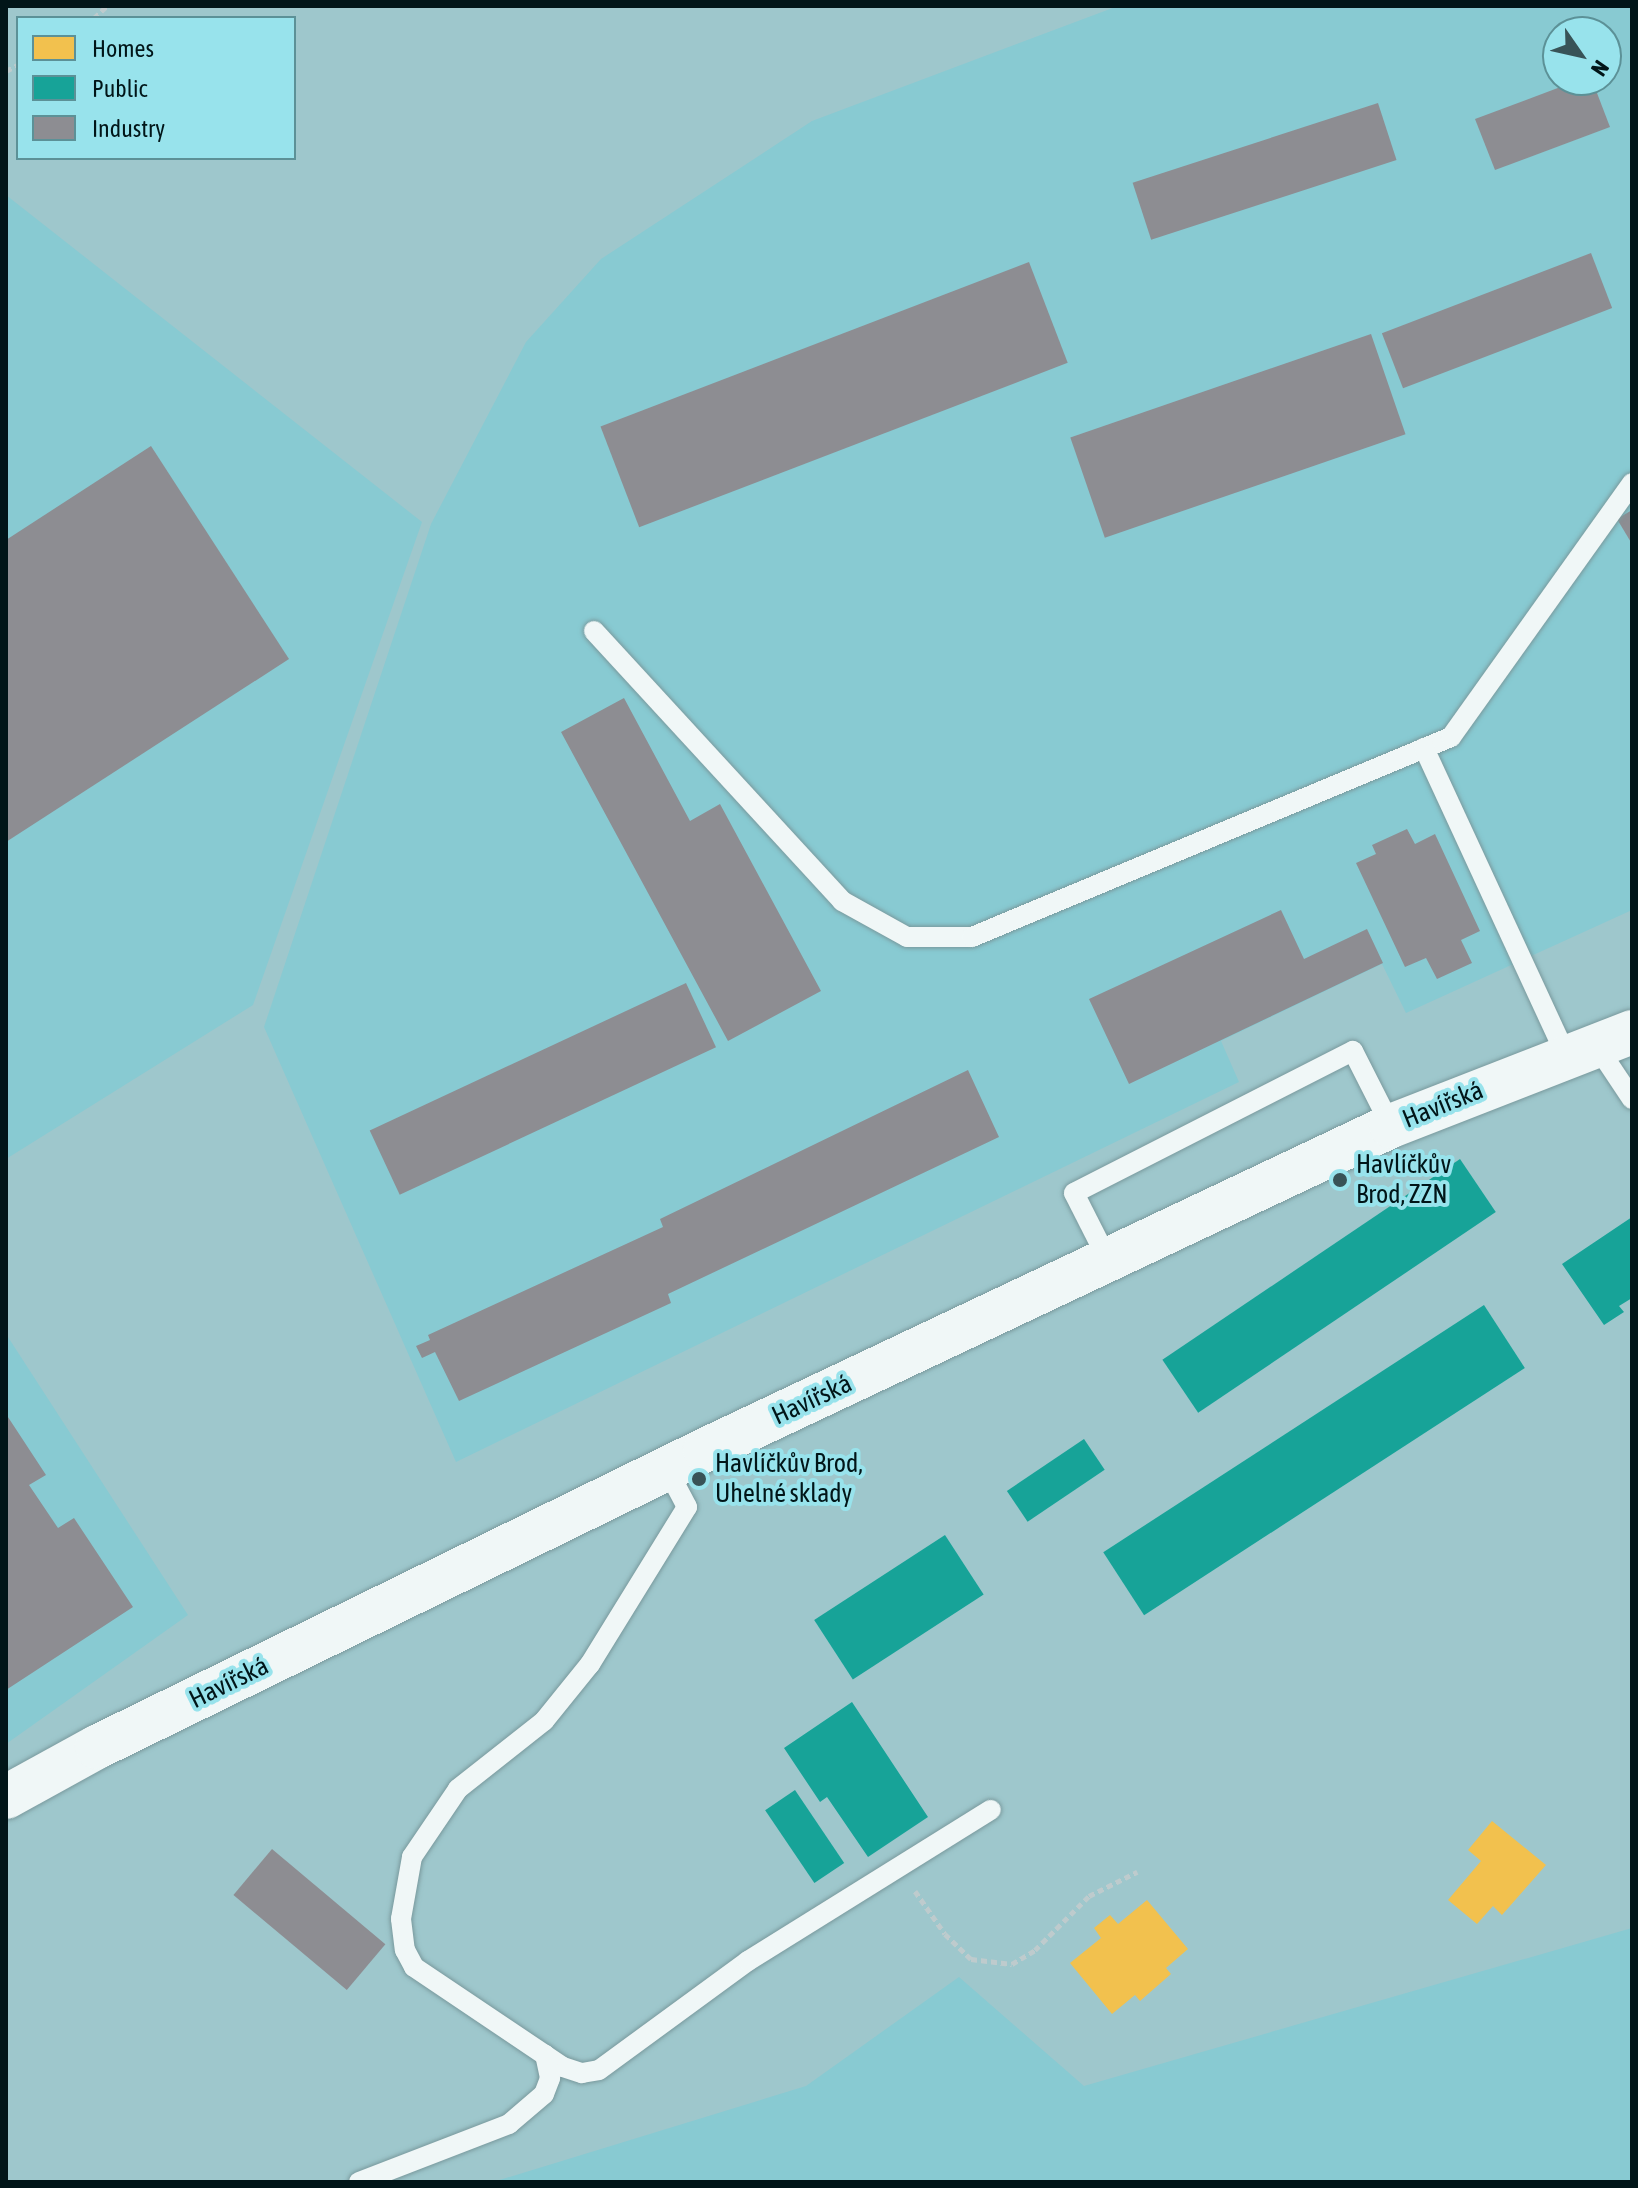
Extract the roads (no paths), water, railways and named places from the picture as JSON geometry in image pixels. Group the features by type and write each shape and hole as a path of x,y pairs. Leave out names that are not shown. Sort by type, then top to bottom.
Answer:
{"street":[{"name":"Havířská","path":"6,1797 97,1747 667,1469 1391,1126 1598,1044"}],"lane":[{"path":"594,631 842,901 907,937 972,937 1451,737 1632,483"},
{"path":"1424,748 1632,1099"},
{"path":"1108,1260 1074,1193 1353,1051 1391,1126"},
{"path":"667,1469 687,1507 590,1664 544,1721 458,1789 412,1857 401,1919 405,1950 414,1967 545,2055 582,2073 599,2070 748,1961 991,1810"},
{"path":"359,2182 509,2124 544,2094 550,2078 545,2055"}],"place":[{"name":"Havlíčkův Brod, ZZN","path":"1340,1180"},
{"name":"Havlíčkův Brod, Uhelné sklady","path":"699,1479"}]}
